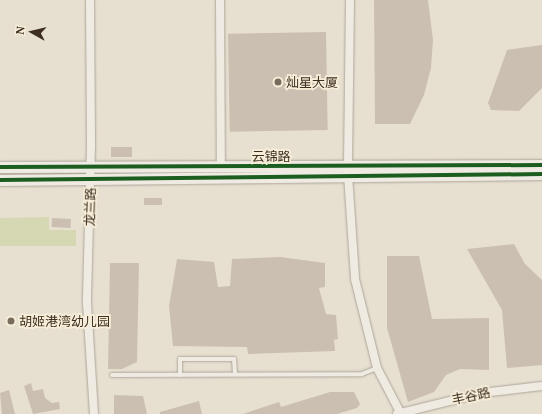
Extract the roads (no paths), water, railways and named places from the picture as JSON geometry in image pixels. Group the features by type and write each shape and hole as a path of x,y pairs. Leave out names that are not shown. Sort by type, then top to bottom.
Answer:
{"main road":[{"name":"云锦路","path":"0,180 90,181 348,170 542,165"},
{"name":"云锦路","path":"0,167 221,166 542,174"}],"street":[{"name":"龙兰路","path":"90,0 90,181 87,303 94,414"},
{"path":"220,0 221,166"},
{"path":"350,0 348,170 355,279 377,368 399,414"},
{"name":"丰谷路","path":"399,414 482,392 542,386"}],"lane":[{"path":"180,374 180,359 234,359 235,374"},
{"path":"112,375 362,374 377,368"}],"place":[{"name":"灿星大厦","path":"278,82"},
{"name":"胡姬港湾幼儿园","path":"11,321"}]}
